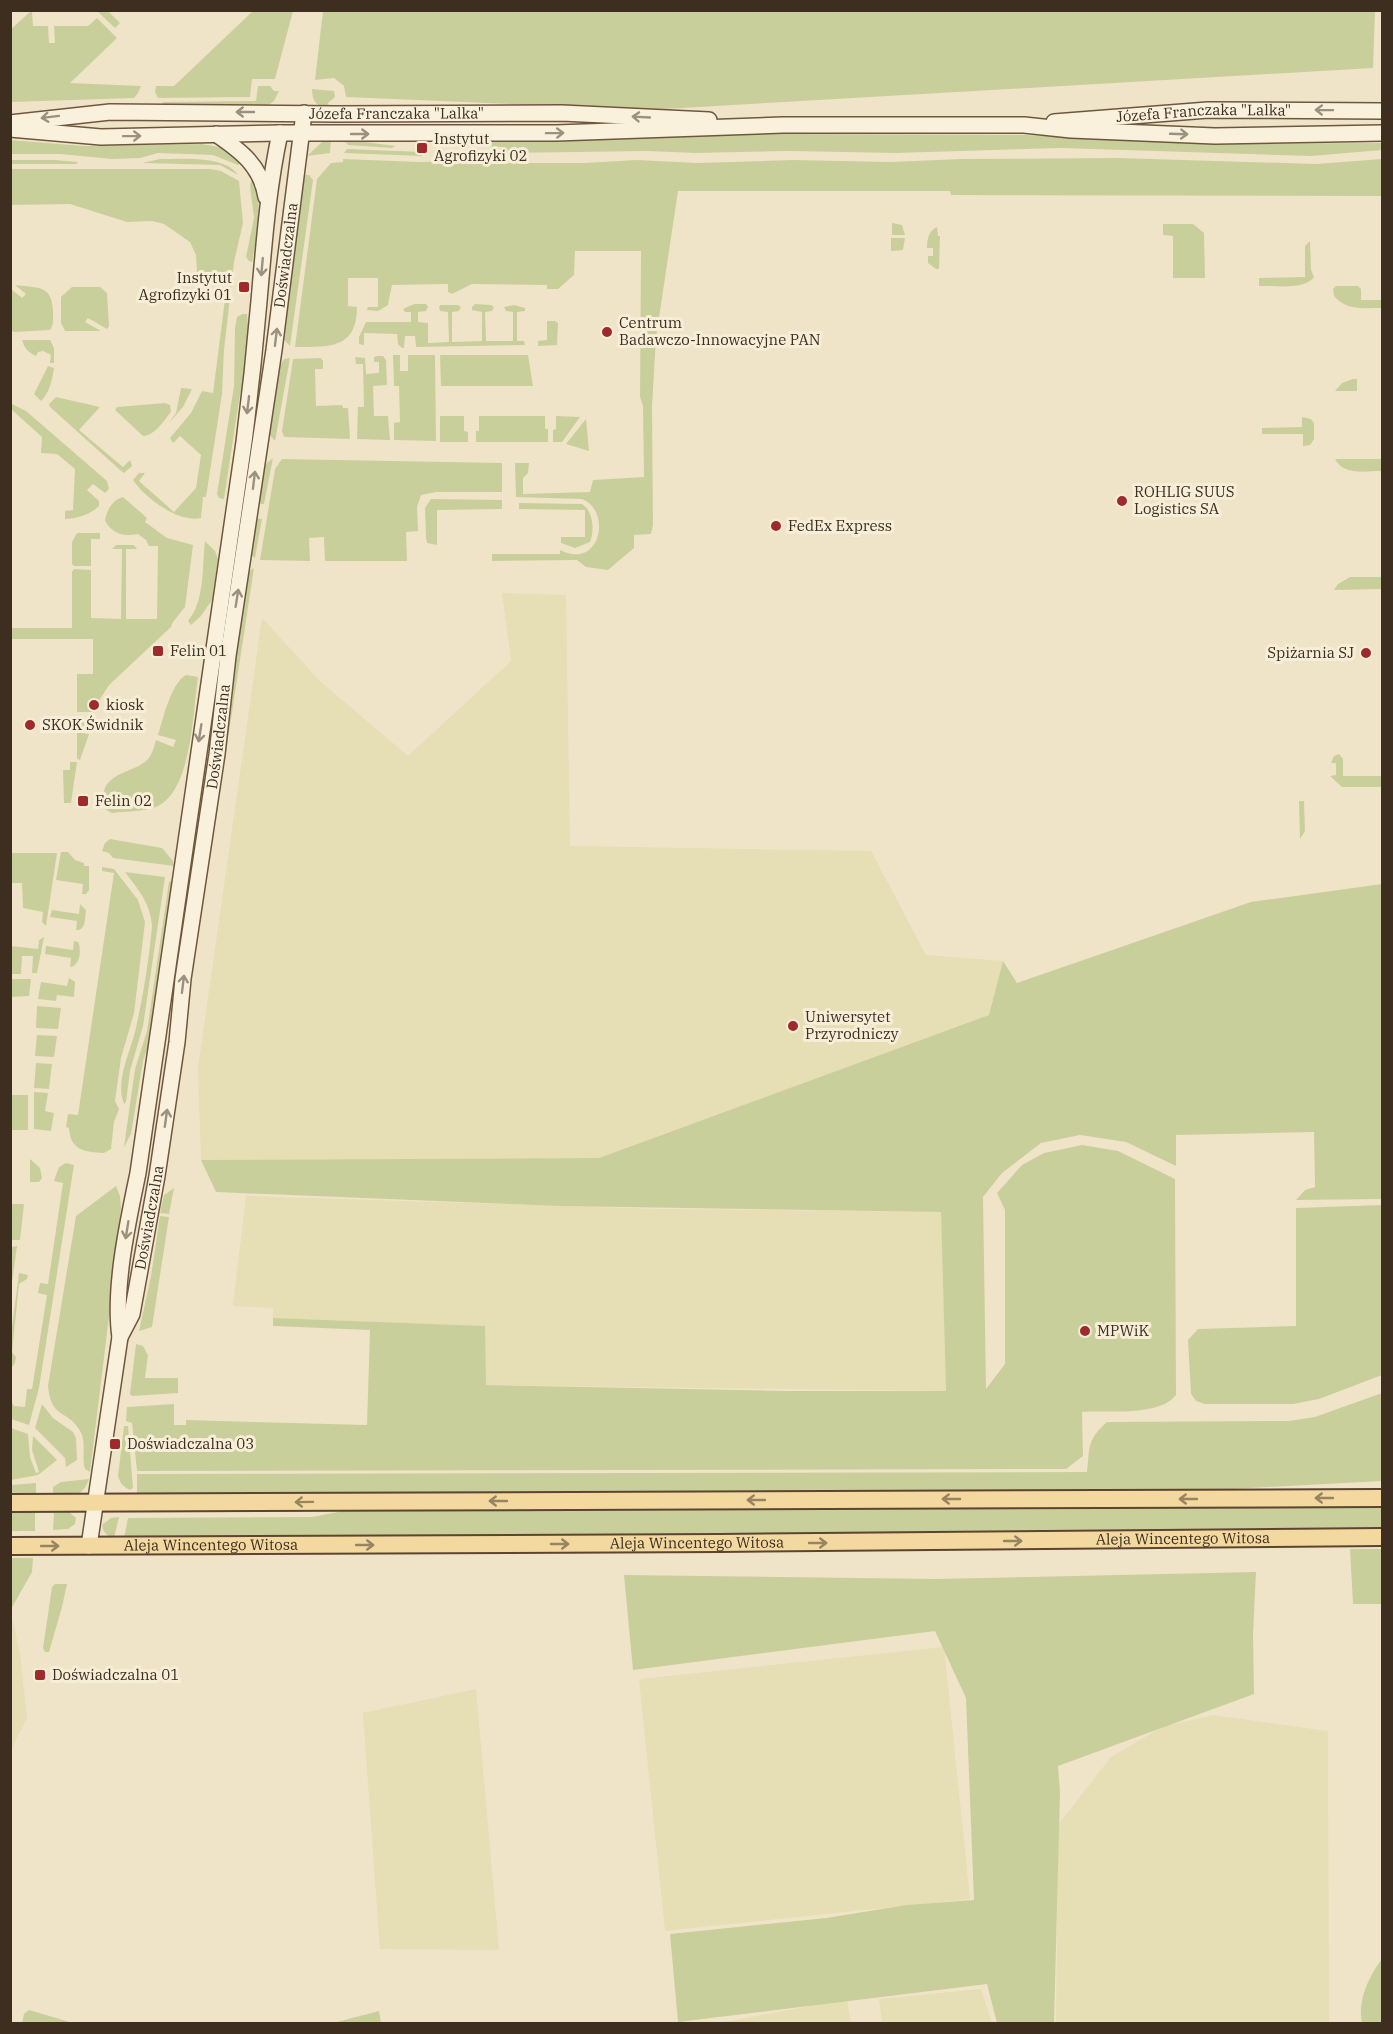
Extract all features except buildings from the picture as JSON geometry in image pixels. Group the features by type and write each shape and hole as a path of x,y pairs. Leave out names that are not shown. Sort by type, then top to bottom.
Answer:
{"main road":[{"path":"10,1503 1383,1498"},
{"name":"Aleja Wincentego Witosa","path":"10,1546 1383,1538"}],"street":[{"name":"Józefa Franczaka \"Lalka\"","path":"1024,125 1208,110 1383,111"},
{"name":"Józefa Franczaka \"Lalka\"","path":"10,123 110,112 562,112 783,125"},
{"path":"280,133 304,113"},
{"name":"Doświadczalna","path":"120,1337 132,1314 158,1176 177,1042 183,979 217,754 228,656 274,350 304,113"},
{"name":"Józefa Franczaka \"Lalka\"","path":"10,129 101,137 280,133 556,133 783,125 1024,125 1215,136 1383,133"},
{"name":"Doświadczalna","path":"89,1546 120,1337 117,1315 125,1246 138,1173 197,755 229,552 253,369 267,209 280,133"},
{"path":"216,134 237,147 256,169 264,188 267,209"}],"shaded area":[{"path":"502,593 566,595 570,846 871,851 926,955 1003,961 989,1015 599,1158 201,1160 198,1068 262,618 321,682 408,756 511,661"},
{"path":"246,1196 661,1209 941,1212 946,1391 485,1385 484,1326 273,1318 273,1308 233,1306"},
{"path":"11,1622 13,1622 20,1654 27,1718 11,1750"},
{"path":"944,1647 970,1899 665,1931 639,1679"},
{"path":"476,1689 499,1950 380,1949 363,1713"},
{"path":"1213,1715 1328,1731 1329,2023 1056,2024 1058,1825 1111,1757 1162,1727"},
{"path":"981,1989 992,2023 882,2023 879,1999"},
{"path":"847,1999 851,2023 714,2024"}],"green space":[{"path":"97,11 108,11 120,23 115,28"},
{"path":"253,11 293,11 275,79 252,79 250,97 158,98 155,92 156,86 174,86"},
{"path":"323,11 1375,11 1373,68 647,110 346,97 344,86 334,78 315,80"},
{"path":"32,12 33,26 48,26 49,43 55,43 54,26 88,26 97,18 117,38 70,83 141,86 138,93 134,98 11,102 11,29"},
{"path":"258,86 270,86 274,91 279,91 274,101 266,107 166,106 162,102 256,101"},
{"path":"312,89 334,91 335,97 328,103 329,107 316,103"},
{"path":"783,134 1025,135 1200,144 1382,143 1382,150 1311,156 1061,148 896,153 647,151 504,153 503,147 453,145 478,139"},
{"path":"331,139 330,153 307,156 322,142"},
{"path":"343,139 395,146 392,148 348,145"},
{"path":"10,140 84,146 201,144 226,148 243,160 238,165 213,155 158,153 140,158 112,159 60,154 11,154"},
{"path":"347,149 422,152 422,156 344,153"},
{"path":"435,152 494,152 495,154 435,156"},
{"path":"1118,158 1316,164 1382,159 1382,196 951,195 950,191 678,191 656,338 652,406 653,525 651,534 634,535 634,548 608,570 586,567 577,560 492,561 492,554 560,554 560,550 574,554 585,552 593,546 598,536 597,515 591,505 582,499 516,497 515,463 529,463 528,473 523,478 523,494 590,492 593,480 644,477 643,406 640,397 641,251 575,251 574,275 558,289 547,289 547,285 472,284 452,294 448,292 448,284 392,285 388,305 378,311 367,310 368,307 378,307 378,278 348,278 348,306 357,307 356,321 352,331 339,343 319,347 295,347 317,179 331,163 343,162 343,159 419,162 495,160 496,163 584,163 637,160 697,163 793,160 891,162"},
{"path":"160,159 213,161 224,164 238,175 220,165 142,163"},
{"path":"11,160 78,162 76,164 11,164"},
{"path":"10,169 210,169 221,171 239,181 243,223 234,262 224,350 222,394 201,518 182,517 163,508 145,494 133,480 139,473 145,473 139,481 174,512 196,488 201,455 180,436 173,443 170,438 191,413 202,391 213,393 228,276 197,272 196,255 190,242 164,224 152,221 127,222 70,204 11,205"},
{"path":"253,174 259,207 252,262 246,257 254,218 250,186"},
{"path":"304,175 309,175 313,180 290,346 283,337"},
{"path":"892,223 902,225 905,235 892,235"},
{"path":"1163,224 1193,224 1204,233 1205,278 1173,278 1173,236 1163,235"},
{"path":"937,227 938,236 940,236 939,269 928,263 928,256 933,256 933,248 927,248 929,235"},
{"path":"891,238 905,238 903,250 891,251"},
{"path":"1310,241 1311,270 1314,277 1296,286 1259,286 1259,278 1305,277 1305,246"},
{"path":"15,285 36,287 50,296 53,323 50,330 14,332 11,330 11,289 22,298 26,294"},
{"path":"1336,286 1358,286 1361,289 1361,300 1382,300 1382,308 1356,308 1344,304 1334,296 1333,289"},
{"path":"72,287 100,287 107,293 109,326 107,329 88,318 85,322 101,331 65,331 61,323 61,297"},
{"path":"414,304 426,304 428,307 426,311 418,312 418,322 428,323 428,343 449,342 448,312 440,311 440,305 461,307 459,311 452,312 452,342 482,341 482,312 472,310 475,304 494,307 492,311 485,312 486,341 513,341 513,312 506,311 504,307 514,305 525,308 525,311 517,312 517,341 524,341 525,345 416,347 415,336 405,336 404,348 402,348 398,344 397,334 364,333 364,345 359,344 359,337 366,322 411,322 411,312 405,312 403,309"},
{"path":"247,314 250,351 239,400 224,499 219,498 217,494 234,386 235,328 237,317"},
{"path":"547,321 558,323 557,345 538,346 538,341 547,340"},
{"path":"22,340 50,340 54,348 54,363 50,363 51,355 43,351 38,352 36,356 31,353 25,348"},
{"path":"393,355 400,355 400,371 408,371 408,355 435,355 436,441 394,440 394,423 400,422 399,386 394,386"},
{"path":"440,355 528,355 533,386 441,386"},
{"path":"383,356 386,360 387,385 373,386 374,416 388,416 390,440 357,439 358,407 364,407 363,364 356,364 355,357 365,358 366,374 379,373 379,362 374,362 374,357"},
{"path":"290,358 275,441 268,433 267,426 280,366 284,359"},
{"path":"321,358 323,369 315,369 316,406 342,405 343,408 348,408 350,439 284,437 282,431 293,359"},
{"path":"48,366 54,368 49,390 41,401 34,394"},
{"path":"1357,379 1357,391 1335,391 1342,383"},
{"path":"181,388 192,389 183,407 168,424 176,413"},
{"path":"56,397 100,407 79,430 123,467 130,460 132,466 124,473 50,407 49,404"},
{"path":"10,403 26,411 107,481 109,489 105,493 93,484 87,490 99,501 96,509 84,516 65,519 65,511 73,510 75,469 57,454 41,453 42,437 11,409"},
{"path":"165,403 170,405 171,412 155,430 143,436 115,410 117,407"},
{"path":"440,416 464,416 464,431 468,432 468,442 440,442"},
{"path":"479,416 545,416 548,442 476,442"},
{"path":"556,416 580,417 562,442 553,442"},
{"path":"1302,417 1311,419 1314,423 1314,439 1310,445 1303,446 1303,434 1262,434 1262,428 1302,427"},
{"path":"586,419 589,451 566,444"},
{"path":"273,458 264,504 256,504 262,467"},
{"path":"282,459 502,463 502,492 436,492 421,495 417,507 418,531 406,532 407,561 325,561 324,537 309,538 310,561 260,560 275,469"},
{"path":"1335,459 1382,459 1382,471 1349,470"},
{"path":"123,497 147,518 145,522 167,538 193,545 185,607 171,627 109,685 98,702 92,701 90,707 95,709 94,712 77,712 77,674 93,674 93,639 11,639 11,628 72,628 72,572 74,569 91,570 91,618 121,619 122,549 112,549 116,545 134,545 137,549 126,549 126,619 157,619 158,546 149,546 146,540 138,534 119,534 105,521 111,506"},
{"path":"431,499 502,500 502,509 437,510 437,545 427,543 426,538 425,508"},
{"path":"519,503 582,504 589,511 592,521 590,542 575,548 561,543 561,537 585,537 585,510 519,509"},
{"path":"255,518 262,519 255,558 249,554"},
{"path":"77,533 100,533 100,539 91,539 91,566 72,564 72,542"},
{"path":"205,541 215,551 218,559 212,600 201,616 191,625 188,621 200,594"},
{"path":"254,568 219,798 213,826 246,573"},
{"path":"1350,577 1382,577 1382,589 1334,590 1338,584"},
{"path":"186,675 198,677 189,748 178,783 169,797 158,806 142,810 110,812 105,808 103,802 104,790 108,784 119,775 146,761 156,740 173,747 176,740 158,735 172,693"},
{"path":"77,719 92,719 85,721 82,733 89,734 80,760 77,759"},
{"path":"1339,754 1343,759 1343,776 1382,776 1382,787 1342,787 1330,776 1336,775 1336,763 1331,763 1334,756"},
{"path":"70,762 77,762 71,803 64,803 63,770 70,770"},
{"path":"1299,801 1304,801 1305,831 1300,839"},
{"path":"110,839 162,848 173,861 174,866 113,858 109,853 102,851 105,843"},
{"path":"61,852 68,852 75,860 84,863 84,866 89,866 89,890 86,894 82,894 83,884 56,880"},
{"path":"11,853 57,853 46,926 42,922 43,912 23,908 22,883 11,883"},
{"path":"102,867 114,869 138,900 145,922 134,1013 121,1058 115,1101 119,1109 114,1122 111,1149 104,1153 79,1148 72,1141 69,1128 66,1127 68,1114 78,1115 114,873 102,871"},
{"path":"125,872 165,877 143,1026 130,1071 124,1104 121,1084 140,1011 152,927 146,904"},
{"path":"175,879 154,1027 143,1061 131,1134 124,1147 135,1069 147,1031 169,882"},
{"path":"1382,884 1382,1199 1296,1200 1305,1190 1315,1187 1314,1132 1176,1135 1176,1166 1126,1142 1080,1135 1041,1143 1002,1173 983,1197 986,1389 1005,1364 1005,1210 997,1193 1022,1165 1044,1153 1082,1145 1118,1151 1175,1179 1176,1395 1158,1407 1145,1410 1082,1412 1083,1456 1066,1469 137,1471 132,1423 126,1421 127,1407 174,1404 174,1425 186,1425 186,1420 367,1425 370,1330 273,1326 273,1318 485,1326 486,1385 783,1391 946,1391 941,1212 560,1206 216,1192 201,1160 599,1158 989,1015 1003,961 1017,983 1251,902"},
{"path":"80,904 86,910 84,923 79,930 76,930 77,921 50,917 52,910 79,914"},
{"path":"44,937 37,973 32,973 33,956 22,956 21,974 11,974 11,946 38,949 39,940"},
{"path":"74,941 78,942 80,953 78,961 73,966 70,967 71,958 45,954 46,946 73,950"},
{"path":"69,978 75,982 74,997 57,995 56,1001 38,999 41,982 67,986"},
{"path":"11,979 31,979 29,996 11,997"},
{"path":"37,1006 61,1008 58,1029 36,1028"},
{"path":"37,1035 57,1036 54,1057 35,1056"},
{"path":"36,1063 52,1064 49,1089 34,1088"},
{"path":"34,1092 48,1093 45,1111 54,1113 51,1131 34,1129"},
{"path":"11,1095 28,1095 28,1130 11,1130"},
{"path":"30,1159 40,1168 42,1178 39,1182 30,1182"},
{"path":"66,1163 74,1165 39,1388 29,1425 11,1419 11,1401 14,1406 25,1407 27,1389 32,1389 47,1295 38,1293 40,1283 48,1284 63,1183 54,1181 59,1167"},
{"path":"116,1186 121,1207 90,1472 85,1469 82,1435 70,1419 56,1409 48,1386 76,1216"},
{"path":"174,1188 169,1214 160,1213 164,1195"},
{"path":"11,1204 24,1204 20,1240 11,1240"},
{"path":"1382,1205 1382,1375 1319,1399 1293,1404 1205,1404 1196,1401 1191,1394 1188,1340 1198,1329 1296,1326 1296,1208"},
{"path":"160,1216 169,1217 152,1327 139,1331 151,1276"},
{"path":"17,1246 11,1290 11,1247"},
{"path":"19,1273 28,1275 27,1279 19,1284 12,1352 16,1357 11,1369 11,1335"},
{"path":"136,1344 143,1346 148,1355 145,1378 178,1378 178,1393 132,1396 130,1394"},
{"path":"1382,1393 1382,1481 1213,1490 137,1494 137,1474 1087,1472 1089,1450 1093,1439 1107,1422 1289,1421 1315,1417"},
{"path":"42,1404 53,1418 73,1432 76,1438 77,1460 66,1467 65,1458 35,1428"},
{"path":"124,1426 128,1426 133,1488 130,1490 125,1488 118,1476"},
{"path":"11,1428 28,1434 30,1457 36,1473 39,1472 32,1450 33,1436 57,1460 38,1475 11,1480"},
{"path":"89,1479 83,1490 75,1495 53,1496 53,1487 61,1482"},
{"path":"36,1483 36,1496 11,1496 11,1485"},
{"path":"1382,1505 1382,1529 1262,1529 1091,1534 124,1538 128,1518 312,1517 359,1508 1125,1508"},
{"path":"11,1512 35,1512 35,1531 11,1531"},
{"path":"69,1512 76,1518 75,1524 68,1529 53,1530 54,1513"},
{"path":"119,1517 114,1538 105,1533 103,1524 111,1518"},
{"path":"1350,1549 1382,1549 1382,1604 1353,1604"},
{"path":"11,1558 33,1558 32,1572 11,1609"},
{"path":"1256,1572 1253,1634 1254,1694 1058,1766 1060,1792 1054,2023 997,2023 987,1984 678,2022 670,1934 826,1918 907,1905 974,1900 966,1698 935,1631 633,1670 624,1575 935,1579"},
{"path":"55,1584 67,1584 49,1652 45,1652 43,1648 52,1587"},
{"path":"1382,1959 1382,2023 1362,2023 1361,2006 1365,1989"},
{"path":"29,2010 73,2023 22,2023 24,2014"},
{"path":"379,2011 381,2023 333,2023"}],"place":[{"name":"Instytut Agrofizyki 02","path":"422,148"},
{"name":"Instytut Agrofizyki 01","path":"244,287"},
{"name":"Centrum Badawczo-Innowacyjne PAN","path":"607,332"},
{"name":"ROHLIG SUUS Logistics SA","path":"1122,501"},
{"name":"FedEx Express","path":"776,526"},
{"name":"Felin 01","path":"158,651"},
{"name":"Spiżarnia SJ","path":"1366,653"},
{"name":"kiosk","path":"94,705"},
{"name":"SKOK Świdnik","path":"30,725"},
{"name":"Felin 02","path":"83,801"},
{"name":"Uniwersytet Przyrodniczy","path":"793,1026"},
{"name":"MPWiK","path":"1085,1331"},
{"name":"Doświadczalna 03","path":"115,1444"},
{"name":"Doświadczalna 01","path":"40,1675"}]}
